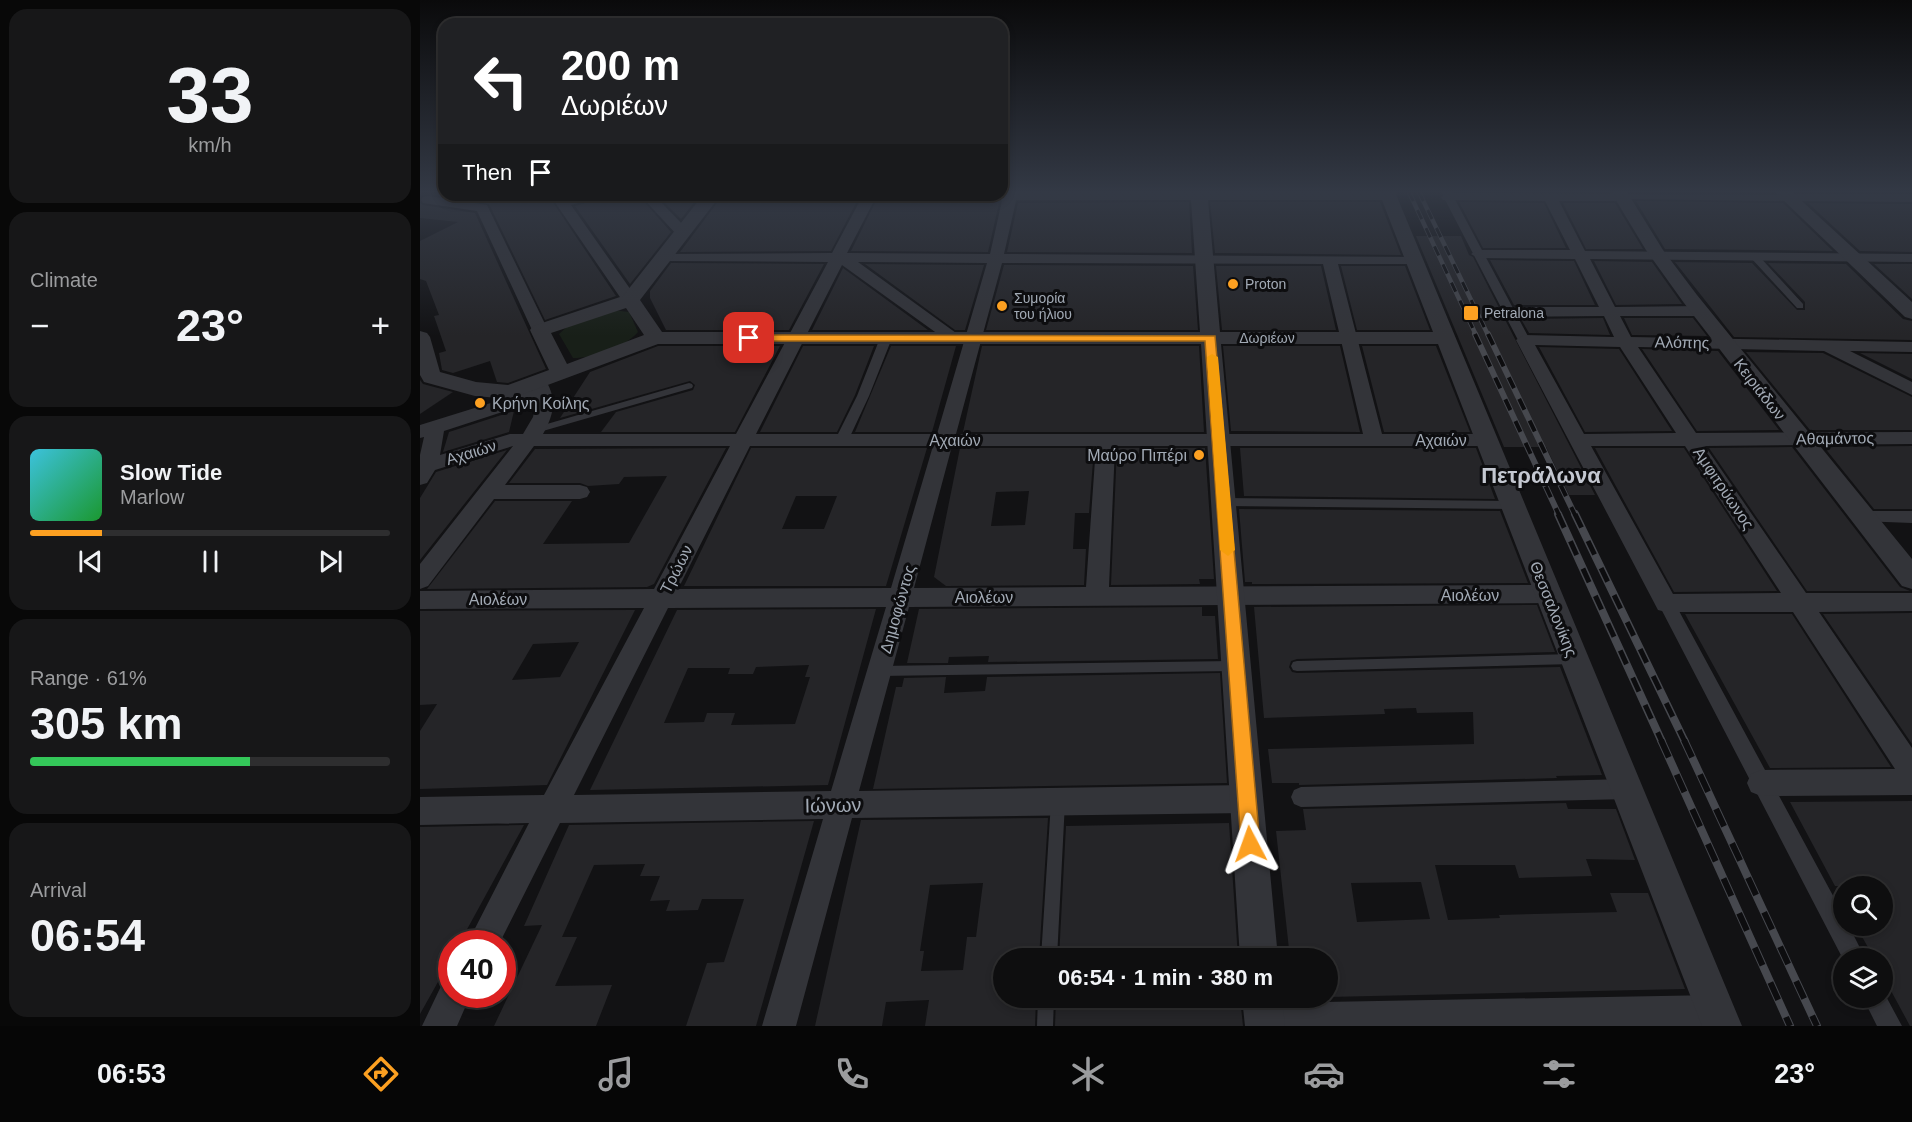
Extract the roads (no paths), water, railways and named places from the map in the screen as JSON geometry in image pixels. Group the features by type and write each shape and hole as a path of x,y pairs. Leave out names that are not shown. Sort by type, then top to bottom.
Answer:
{"street":[{"path":"497,240 561,374"},
{"path":"424,472 428,430 541,387 561,374 656,338 589,240"},
{"path":"540,330 630,300 676,240"},
{"name":"Τρώων","path":"489,930 742,440 848,240"},
{"name":"Δημοφώντος","path":"779,1026 944,440 964,338 996,258 1000,240"},
{"path":"1203,240 1258,948"},
{"name":"Θεσσαλονίκης","path":"1406,240 1719,1018"},
{"path":"1471,240 1849,948"},
{"name":"Αμφιτρύωνος","path":"1571,240 1625,341 1912,771"},
{"name":"Κειριάδων","path":"1648,240 1658,256 1798,439 1912,578"},
{"path":"1832,240 1912,313"},
{"path":"1478,254 1912,258"},
{"path":"664,257 1414,260"},
{"path":"840,258 964,338"},
{"path":"1329,259 1374,440"},
{"path":"1510,312 1701,311"},
{"path":"420,337 423,371 432,377 491,392 510,392 541,387"},
{"name":"Δωριέων","path":"656,338 1446,338"},
{"path":"842,440 863,396 886,338"},
{"name":"Αλόπης","path":"1524,340 1912,347"},
{"path":"1825,345 1912,389"},
{"path":"420,580 532,435 546,410 541,387"},
{"name":"Αχαιών","path":"424,472 510,440 532,435 742,440 1486,440"},
{"name":"Αθαμάντος","path":"1578,440 1912,438"},
{"path":"1097,597 1106,440"},
{"path":"488,492 580,492"},
{"path":"1864,518 1912,517"},
{"name":"Αιολέων","path":"420,600 1548,594"},
{"path":"1666,603 1912,602"},
{"path":"1761,783 1912,782"},
{"path":"1301,797 1628,789"},
{"name":"Ιώνων","path":"420,811 1247,799"},
{"path":"439,1026 448,1008"},
{"path":"1880,1008 1890,1026"},
{"path":"1264,1014 1719,1018"}],"lane":[{"path":"1755,257 1800,306"},
{"path":"532,435 689,386"},
{"path":"1224,502 1513,504"},
{"path":"1297,666 1575,659"},
{"path":"879,671 1237,666"},
{"path":"1050,948 1059,801"},
{"path":"1045,1026 1046,1008"}],"railway":[{"path":"1431,240 1476,335"},
{"path":"1442,240 1488,335"},
{"path":"1475,334 1559,515"},
{"path":"1488,334 1575,515"},
{"path":"1558,514 1662,742"},
{"path":"1575,514 1685,742"},
{"path":"1661,740 1790,1026"},
{"path":"1684,740 1817,1026"}],"place":[{"name":"Proton","path":"1233,284"},
{"name":"Συμορία του ήλιου","path":"1002,306"},
{"name":"Petralona","path":"1471,313"},
{"name":"Κρήνη Κοίλης","path":"480,403"},
{"name":"Μαύρο Πιπέρι","path":"1199,455"}],"district":[{"name":"Πετράλωνα","path":"1541,475"}]}
